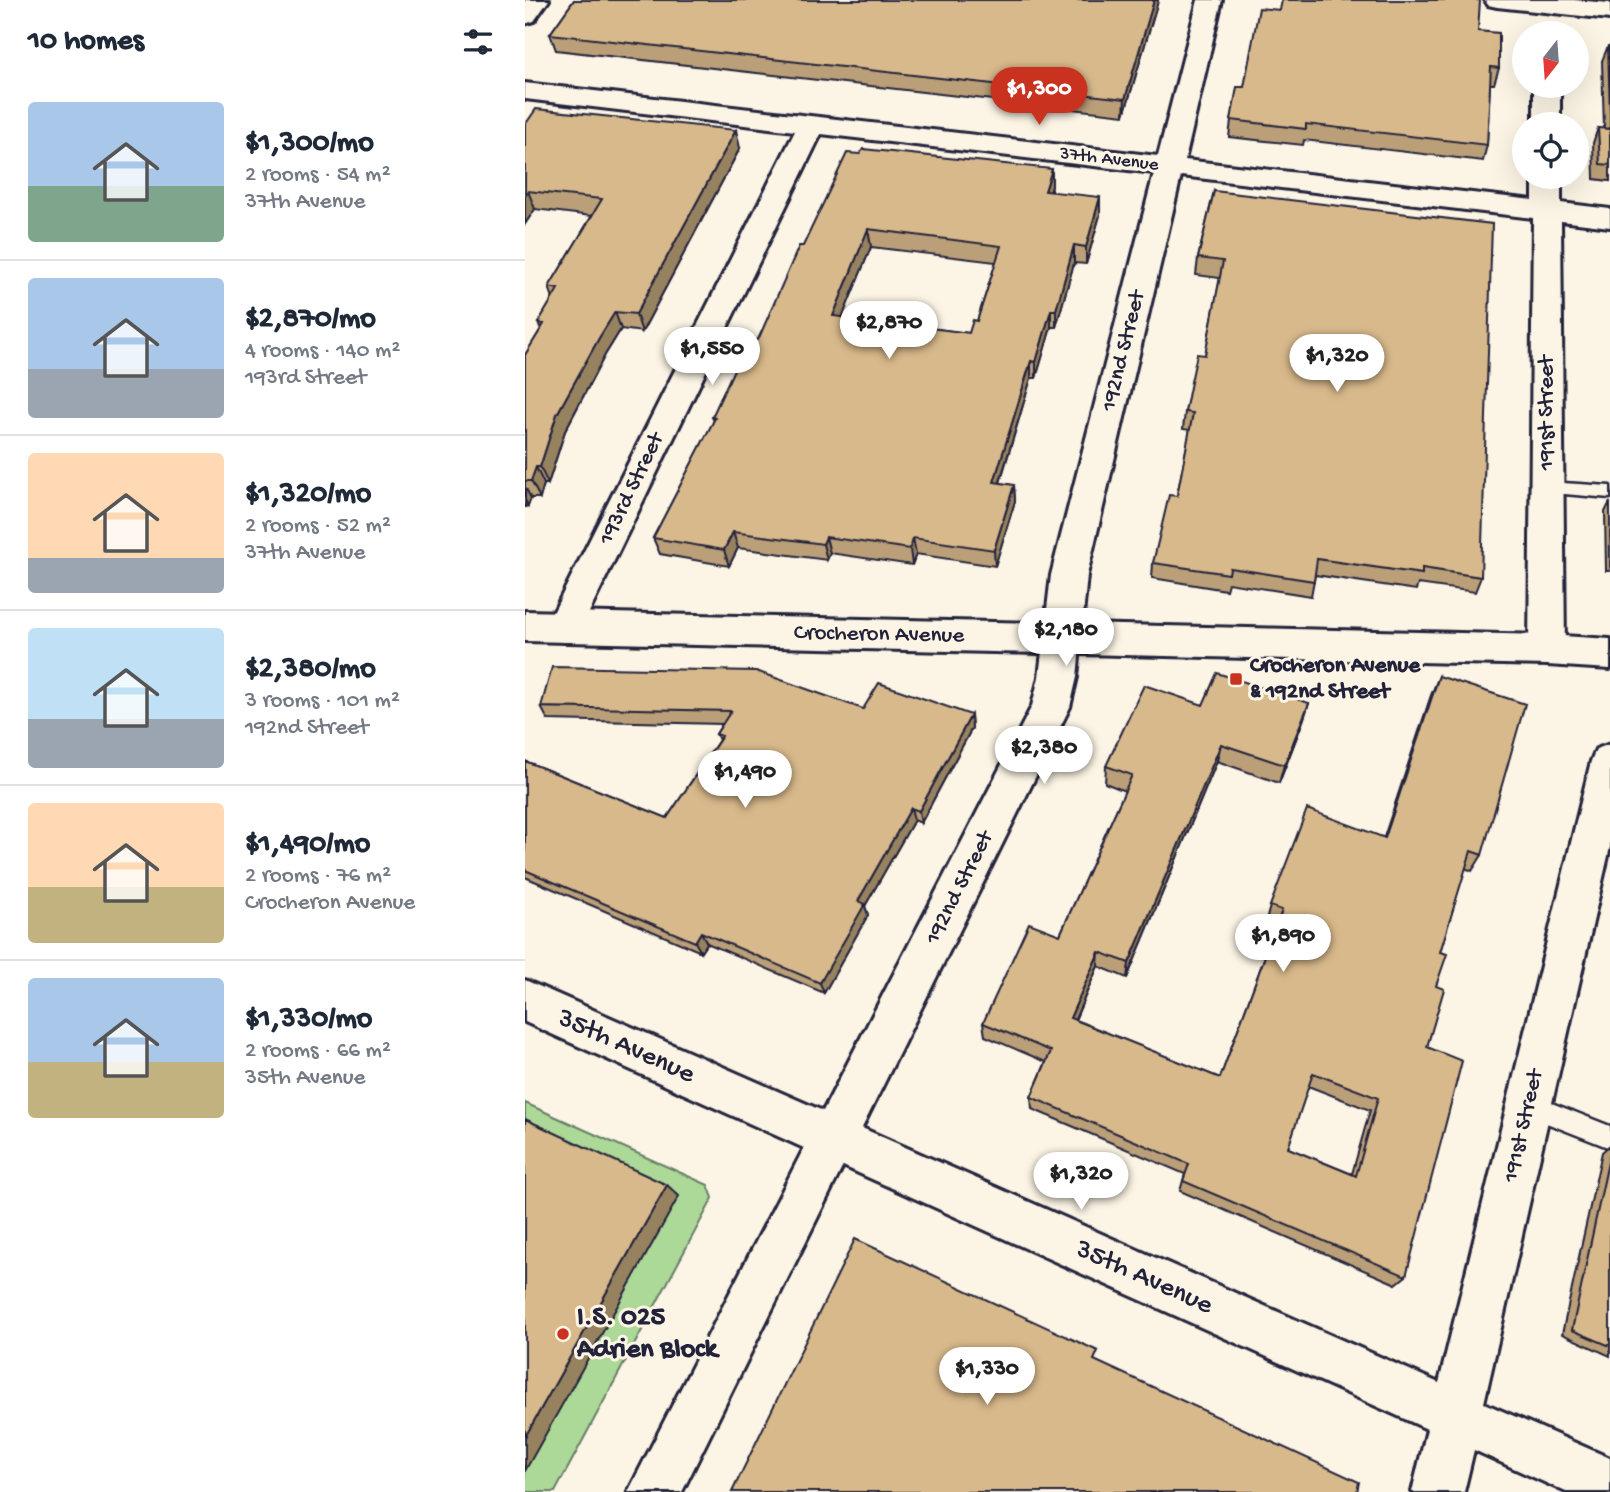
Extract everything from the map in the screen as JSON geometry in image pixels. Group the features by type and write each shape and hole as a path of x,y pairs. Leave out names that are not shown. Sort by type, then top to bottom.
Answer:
{"street":[{"path":"525,16 537,0"},
{"name":"192nd Street","path":"655,1492 1051,707 1058,677 1069,575 1210,0"},
{"path":"1497,0 1610,12"},
{"path":"1547,5 1547,21"},
{"name":"37th Avenue","path":"525,91 1610,219"},
{"name":"193rd Street","path":"564,627 812,125"},
{"name":"191st Street","path":"1547,650 1548,189"},
{"name":"Crocheron Avenue","path":"525,626 1547,650 1610,654"},
{"name":"191st Street","path":"1438,1492 1610,761"},
{"name":"35th Avenue","path":"525,1001 1610,1485"}],"lane":[{"path":"1547,488 1610,492"},
{"path":"1529,1105 1610,1137"}],"green space":[{"name":"I.S. 025 Adrien Block","path":"525,1103 708,1185 713,1198 555,1492 525,1492"}],"building":[{"path":"574,0 1154,0 1125,99 550,34"},
{"path":"1282,0 1480,0 1478,31 1499,33 1499,68 1491,67 1487,145 1306,124 1306,129 1231,120 1237,87 1244,87 1259,8 1280,10"},
{"path":"1608,46 1610,46 1610,113"},
{"path":"536,109 736,130 636,314 615,312 599,338 557,414 540,467 536,467 531,481 525,481 525,355 544,324 538,323 558,289 549,287 602,199 528,191 525,195 525,125"},
{"path":"1598,128 1610,129 1610,165 1600,164"},
{"path":"863,149 1052,169 1045,191 1100,197 1086,247 1074,245 1056,310 1051,310 1036,362 1031,361 994,482 1014,485 994,550 913,538 910,549 826,537 823,544 733,532 724,550 653,538 715,418 712,417 748,339 758,340 799,246 803,246 847,153 860,154","holes":["868,229 1001,246 977,321 973,320 969,333 833,316"]},
{"path":"1214,191 1492,224 1481,577 1422,568 1422,574 1317,559 1314,581 1230,568 1229,574 1153,563 1169,495 1177,496 1193,413 1185,412 1197,354 1205,355 1223,261 1198,258"},
{"path":"552,667 756,671 863,709 879,683 971,715 919,811 911,808 858,901 865,904 820,983 701,932 695,942 525,870 525,761 667,818 722,736 716,734 731,711 541,707"},
{"path":"1217,673 1309,703 1284,765 1221,744 1129,963 1099,952 1070,1018 1220,1078 1282,910 1270,906 1307,809 1385,838 1439,676 1525,704 1482,855 1471,851 1440,952 1447,954 1436,986 1444,989 1427,1047 1462,1061 1406,1276 1183,1181 1189,1164 1031,1097 1051,1051 983,1023 1029,923 1060,935 1132,775 1106,766 1144,685 1203,705","holes":["1313,1073 1378,1098 1356,1176 1288,1148"]},
{"name":"I.S. 025 Adrien Block","path":"525,1119 667,1185 525,1437"},
{"path":"1610,1153 1610,1346 1572,1330"},
{"path":"855,1239 1098,1351 1094,1360 1359,1482 1357,1492 732,1492"}],"place":[{"name":"Crocheron Avenue & 192nd Street","path":"1236,679"},
{"name":"I.S. 025 Adrien Block","path":"563,1334"}]}
